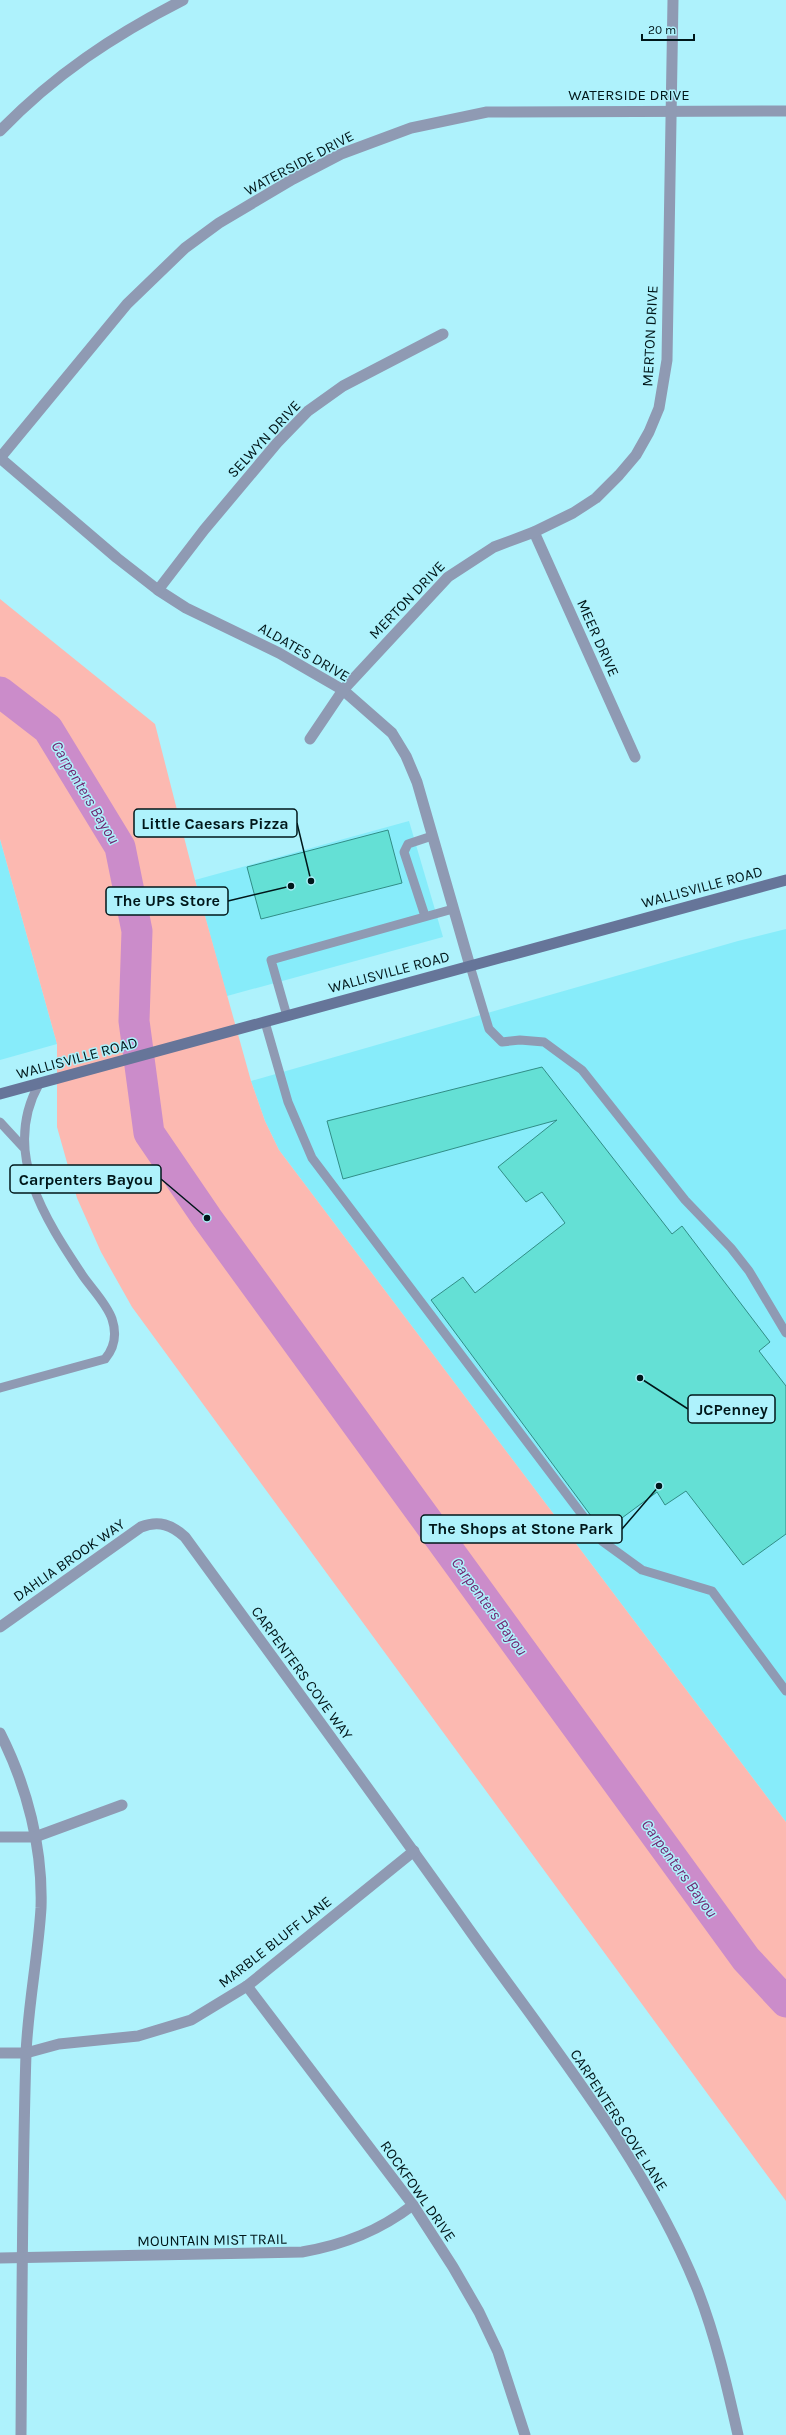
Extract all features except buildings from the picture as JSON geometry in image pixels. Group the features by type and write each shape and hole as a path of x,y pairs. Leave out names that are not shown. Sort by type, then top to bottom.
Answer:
{"main road":[{"name":"WALLISVILLE ROAD","path":"0,1094 786,880"}],"street":[{"path":"0,131 54,81 100,46 183,0"},
{"name":"MERTON DRIVE","path":"310,739 343,690 448,577 494,547 534,532 573,512 596,498 636,455 649,432 659,408 667,360 673,0"},
{"name":"WATERSIDE DRIVE","path":"0,458 127,304 185,248 219,223 341,154 378,140 449,118 487,112 672,110 786,111"},
{"name":"SELWYN DRIVE","path":"158,590 204,530 277,442 308,411 343,386 443,334"},
{"name":"ALDATES DRIVE","path":"0,458 117,558 158,590 186,608 279,653 343,690 392,733 403,750 417,782 470,966"},
{"name":"MEER DRIVE","path":"534,532 635,757"},
{"name":"DAHLIA BROOK WAY","path":"0,1627 141,1527 159,1523"},
{"name":"CARPENTERS COVE WAY","path":"159,1523 168,1525 185,1537 414,1851"},
{"path":"0,1733 22,1785 35,1837 40,1872 40,1908 26,2053 22,2258 21,2435"},
{"path":"0,1837 35,1837 122,1805"},
{"name":"MARBLE BLUFF LANE","path":"0,2052 26,2053 59,2044 138,2036 191,2020 247,1986 414,1851"},
{"name":"CARPENTERS COVE LANE","path":"414,1851 603,2117 638,2172 666,2223 698,2291 722,2362 738,2435"},
{"name":"ROCKFOWL DRIVE","path":"247,1986 413,2205 468,2292 489,2332 510,2383 525,2435"},
{"name":"MOUNTAIN MIST TRAIL","path":"0,2258 302,2252 335,2246 358,2238 390,2223 413,2205"}],"lane":[{"path":"425,916 404,852 408,844 432,836"},
{"path":"287,1016 271,960 453,909"},
{"path":"470,966 489,1029 502,1042 520,1040 544,1042 582,1070 685,1200 731,1248 749,1271 786,1333"},
{"path":"265,1022 288,1102 312,1158 602,1541 642,1570 712,1591 786,1691"},
{"path":"0,1388 105,1359 113,1349 115,1335 112,1318 59,1239 41,1207 23,1147 24,1124 30,1100 39,1084"},
{"path":"0,1122 23,1147"}],"shaded area":[{"path":"0,599 155,724 195,880 251,1081 265,1121 279,1150 786,1822 786,2201 132,1307 101,1252 77,1198 57,1127 57,1044 0,839"},
{"path":"409,821 443,937 227,996 195,880"},
{"path":"0,839 57,1044 0,1060"},
{"path":"786,929 786,1822 279,1150 265,1121 251,1081 738,941"}],"waterway":[{"name":"Carpenters Bayou","path":"0,692 48,729 120,847 137,931 134,1021 149,1133 207,1218 746,1959 786,2002"}],"place":[{"name":"Little Caesars Pizza","path":"311,881"},
{"name":"The UPS Store","path":"291,886"},
{"name":"Carpenters Bayou","path":"207,1218"},
{"name":"JCPenney","path":"640,1378"},
{"name":"The Shops at Stone Park","path":"659,1486"}]}
